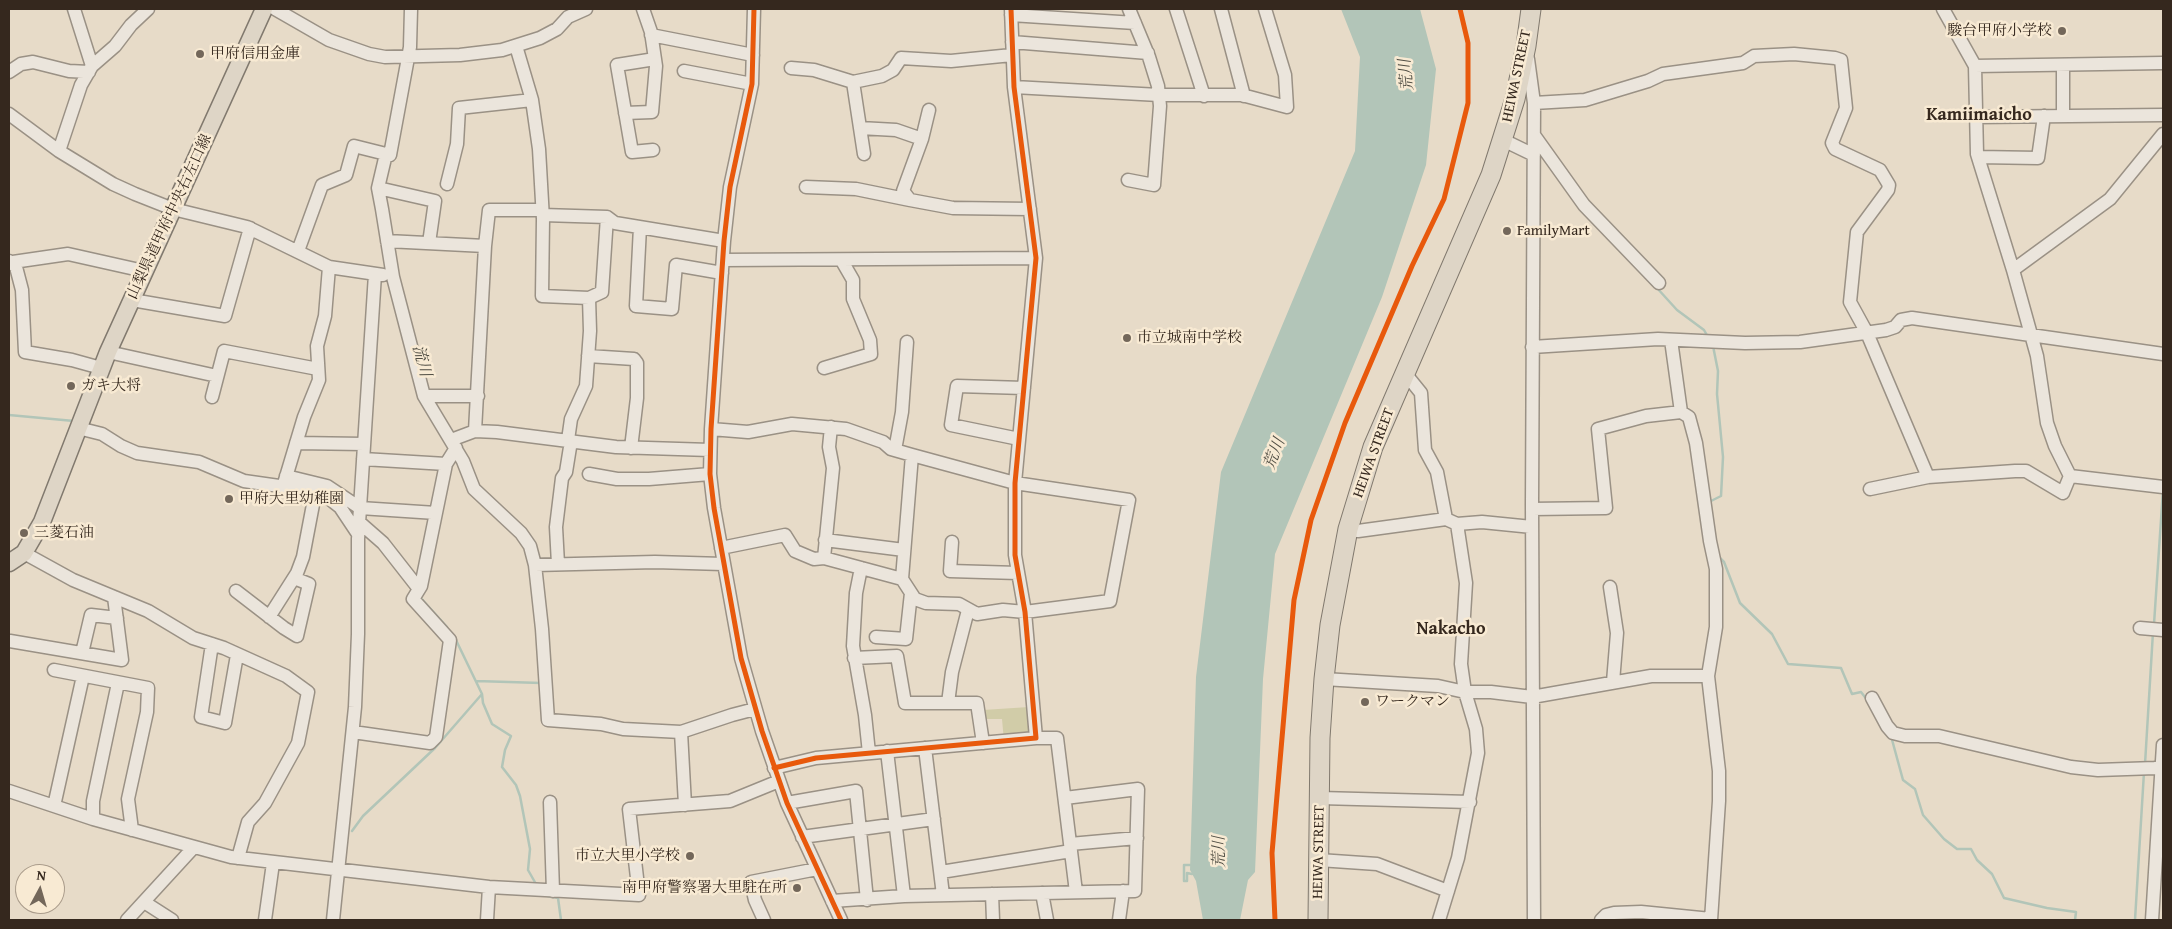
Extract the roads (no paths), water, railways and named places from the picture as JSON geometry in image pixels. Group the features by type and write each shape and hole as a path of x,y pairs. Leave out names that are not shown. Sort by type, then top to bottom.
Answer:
{"highway":[{"name":"HEIWA STREET","path":"1318,920 1324,679 1330,625 1348,529 1373,446 1404,372 1480,204 1503,140 1526,46 1531,9"}],"main road":[{"name":"山梨県道甲府中央右左口線","path":"24,553 42,522 108,352 264,9"},
{"path":"9,563 24,553"}],"street":[{"path":"74,9 90,69"},
{"path":"59,151 81,85 90,69 115,46 130,25 148,9"},
{"path":"276,9 329,40 386,57 460,55 516,46 557,29 568,17 586,9"},
{"path":"298,251 322,185 346,175 354,146 390,155 408,57 413,21 412,9"},
{"path":"625,113 652,112 655,59 643,9"},
{"path":"754,9 752,84 730,187 724,241 711,429 710,474 723,564 741,658 755,709 787,803 840,920"},
{"path":"1128,180 1154,185 1160,106 1148,53 1129,9"},
{"path":"1176,9 1204,96"},
{"path":"1221,9 1244,96"},
{"path":"1014,87 1159,95 1244,96 1287,107 1285,75 1266,9"},
{"path":"1870,489 1928,477 2026,472 2063,493 2070,476 2047,423 2036,356 2029,336 2013,270 1978,157 1975,66 1942,9"},
{"path":"1036,738 1025,612 1015,555 1015,483 1036,258 1014,87 1011,12 1136,23"},
{"path":"651,36 753,56"},
{"path":"516,46 532,100 539,149 542,213 542,296 589,298 602,292 607,217"},
{"path":"1526,46 1534,103 1532,347 1534,920"},
{"path":"792,68 814,70 854,82 882,76 893,70 901,58 951,61 1012,48 1148,53"},
{"path":"1534,103 1585,100 1648,81 1663,74 1743,63 1754,56 1794,54 1841,60 1844,66 1843,92 1846,108 1832,143 1835,149 1880,170 1889,185 1888,190 1857,232 1850,302 1867,333 1928,477"},
{"path":"653,150 632,152 617,65 655,59"},
{"path":"9,72 21,64 33,62 70,71 90,69"},
{"path":"2063,65 2063,116"},
{"path":"1975,66 2163,67"},
{"path":"684,71 752,84"},
{"path":"854,82 864,154"},
{"path":"447,184 457,144 459,108 532,100"},
{"path":"910,200 903,191 922,139 929,110"},
{"path":"9,114 59,151 113,184 173,209 250,228 329,267 393,277"},
{"path":"1976,117 2163,114"},
{"path":"1978,157 2038,158 2044,116"},
{"path":"860,128 896,130 922,139"},
{"path":"2013,270 2110,199 2163,134"},
{"path":"1534,135 1584,205 1659,283"},
{"path":"1503,140 1534,155"},
{"path":"386,154 378,188 393,277 424,396 453,444 474,489 521,533 530,546 535,565 548,720 601,724 623,729 681,732 732,714 755,709"},
{"path":"806,187 856,189 953,208 1030,209"},
{"path":"378,188 435,201 429,243"},
{"path":"476,431 485,246 489,210 607,217 615,223 724,241"},
{"path":"640,227 636,306 672,309 676,265 722,267 842,261 1036,258"},
{"path":"132,300 225,316 250,228"},
{"path":"387,241 485,246"},
{"path":"101,368 72,360 24,352 22,290 11,262 68,254 144,271"},
{"path":"824,368 871,354 870,340 852,299 853,280 842,261"},
{"path":"284,481 319,380 317,346 325,316 329,267"},
{"path":"333,920 353,732 358,634 358,528 375,274"},
{"path":"558,564 556,527 562,478 566,472 571,419 586,386 589,298"},
{"path":"1532,347 1671,340 1745,343 1800,342 1886,330 1895,326 1901,320 1912,318 2162,354"},
{"path":"1671,340 1681,412"},
{"path":"895,450 902,412 907,342"},
{"path":"212,397 224,351 318,369"},
{"path":"108,352 217,376"},
{"path":"588,356 634,359 637,363 637,398 632,448"},
{"path":"1404,372 1421,393 1425,450 1436,472 1452,522 1466,583 1462,664 1465,692 1476,729 1478,753 1458,858 1439,920"},
{"path":"1019,439 951,425 957,386 1024,388"},
{"path":"424,396 478,396"},
{"path":"1532,509 1606,508 1598,429 1646,416 1681,412 1689,417 1696,443 1710,541 1716,569 1716,626 1708,676 1719,771 1718,836 1711,920 1641,912 1614,913 1606,915 1601,920"},
{"path":"79,424 137,453 199,462 244,481 284,481 327,486 360,508 436,513"},
{"path":"711,429 748,432 782,425 846,429 874,439 895,450 1015,483 1128,500 1110,600 1025,612 1003,610 978,614 959,604 926,603 915,598 902,579 912,455"},
{"path":"824,558 832,468 829,447 831,427"},
{"path":"417,593 446,464 453,444 476,431 632,448 710,450"},
{"path":"296,443 364,444"},
{"path":"363,459 446,464"},
{"path":"589,474 617,479 649,479 710,474"},
{"path":"2070,476 2163,487"},
{"path":"284,481 334,500 358,528 383,543 450,640 436,737 430,743 353,732"},
{"path":"269,617 294,578 303,557 315,494"},
{"path":"1348,529 1358,532 1392,525 1452,522 1482,522 1532,527"},
{"path":"721,548 785,535 795,551 814,559 824,558 902,579"},
{"path":"825,540 904,550"},
{"path":"952,542 950,571 1018,573"},
{"path":"24,553 73,580 148,611 193,638 212,644 286,676 308,692 298,743 265,803 248,822 238,858"},
{"path":"535,565 655,562 723,564"},
{"path":"861,568 856,593 854,658 865,715 869,753"},
{"path":"236,591 297,636 308,584 294,578"},
{"path":"1610,587 1617,633 1613,682"},
{"path":"876,637 906,639 911,593"},
{"path":"10,641 122,660 114,597"},
{"path":"948,703 952,672 968,610"},
{"path":"82,653 91,615 117,618"},
{"path":"2140,628 2163,630"},
{"path":"212,644 201,717 226,723 237,655"},
{"path":"854,658 897,656 905,703 977,703 983,743"},
{"path":"54,670 148,688 147,712 128,799 132,830"},
{"path":"1324,679 1438,686 1465,692 1491,692 1532,697 1613,682 1668,675 1708,676"},
{"path":"54,806 83,676"},
{"path":"93,819 93,802 118,682"},
{"path":"1872,698 1887,726 1893,732 1905,736 1939,736 2071,767 2098,770 2160,767"},
{"path":"681,732 685,805"},
{"path":"774,768 816,758 1036,738 1057,738 1076,892"},
{"path":"2152,920 2160,767 2163,745"},
{"path":"925,748 943,895"},
{"path":"887,752 904,896"},
{"path":"9,791 93,819 238,858 273,863 340,868 489,887 639,894 629,810 730,801 779,781"},
{"path":"832,901 904,896 1135,891 1138,789 1065,798"},
{"path":"787,803 856,791 868,900"},
{"path":"1320,798 1391,798 1470,802"},
{"path":"546,891 550,802"},
{"path":"802,837 934,819"},
{"path":"940,872 1071,847 1137,838"},
{"path":"127,920 194,847"},
{"path":"1319,860 1377,864 1448,891"},
{"path":"265,920 273,863"},
{"path":"764,920 755,900 750,882 817,869"},
{"path":"487,920 489,887"},
{"path":"1120,920 1123,891"},
{"path":"1042,893 1047,920"},
{"path":"992,894 993,920"},
{"path":"144,902 172,920"}],"water":[{"name":"荒川","path":"1341,9 1420,9 1436,69 1426,165 1382,297 1275,554 1263,679 1255,872 1248,880 1240,920 1203,920 1196,881 1190,870 1196,677 1221,472 1355,151 1360,57"}],"waterway":[{"path":"1657,288 1677,310 1704,330 1708,337"},
{"path":"1709,502 1721,496 1723,457 1717,394 1718,371 1713,346"},
{"path":"9,415 74,421"},
{"path":"182,453 198,456"},
{"path":"2154,624 2163,490"},
{"path":"1719,557 1724,562 1740,603 1772,634 1788,664 1841,668 1852,694 1861,692 1868,701"},
{"path":"419,596 447,627"},
{"path":"2145,764 2153,632"},
{"path":"352,831 363,816 435,748 482,694 455,638"},
{"path":"476,681 541,683"},
{"path":"482,694 483,703 492,724 511,736 505,750 502,767 516,785 520,796 530,849 528,870 536,884"},
{"path":"1891,736 1903,780 1915,789 1923,815 1944,839 1957,849 1971,849 1977,860 1992,874 2004,898 2047,908 2076,912 2075,920"},
{"path":"2135,920 2144,772"},
{"path":"1190,865 1184,865 1184,881 1187,881 1187,873 1192,874"},
{"name":"流川","path":"543,895 558,898 561,920"}],"place":[{"name":"駿台甲府小学校","path":"2062,31"},
{"name":"甲府信用金庫","path":"200,54"},
{"name":"FamilyMart","path":"1507,231"},
{"name":"市立城南中学校","path":"1127,338"},
{"name":"ガキ大将","path":"71,386"},
{"name":"甲府大里幼稚園","path":"229,499"},
{"name":"三菱石油","path":"24,533"},
{"name":"ワークマン","path":"1365,702"},
{"name":"市立大里小学校","path":"690,856"},
{"name":"南甲府警察署大里駐在所","path":"797,888"}],"district":[{"name":"Kamiimaicho","path":"1979,115"},
{"name":"Nakacho","path":"1451,629"}]}
